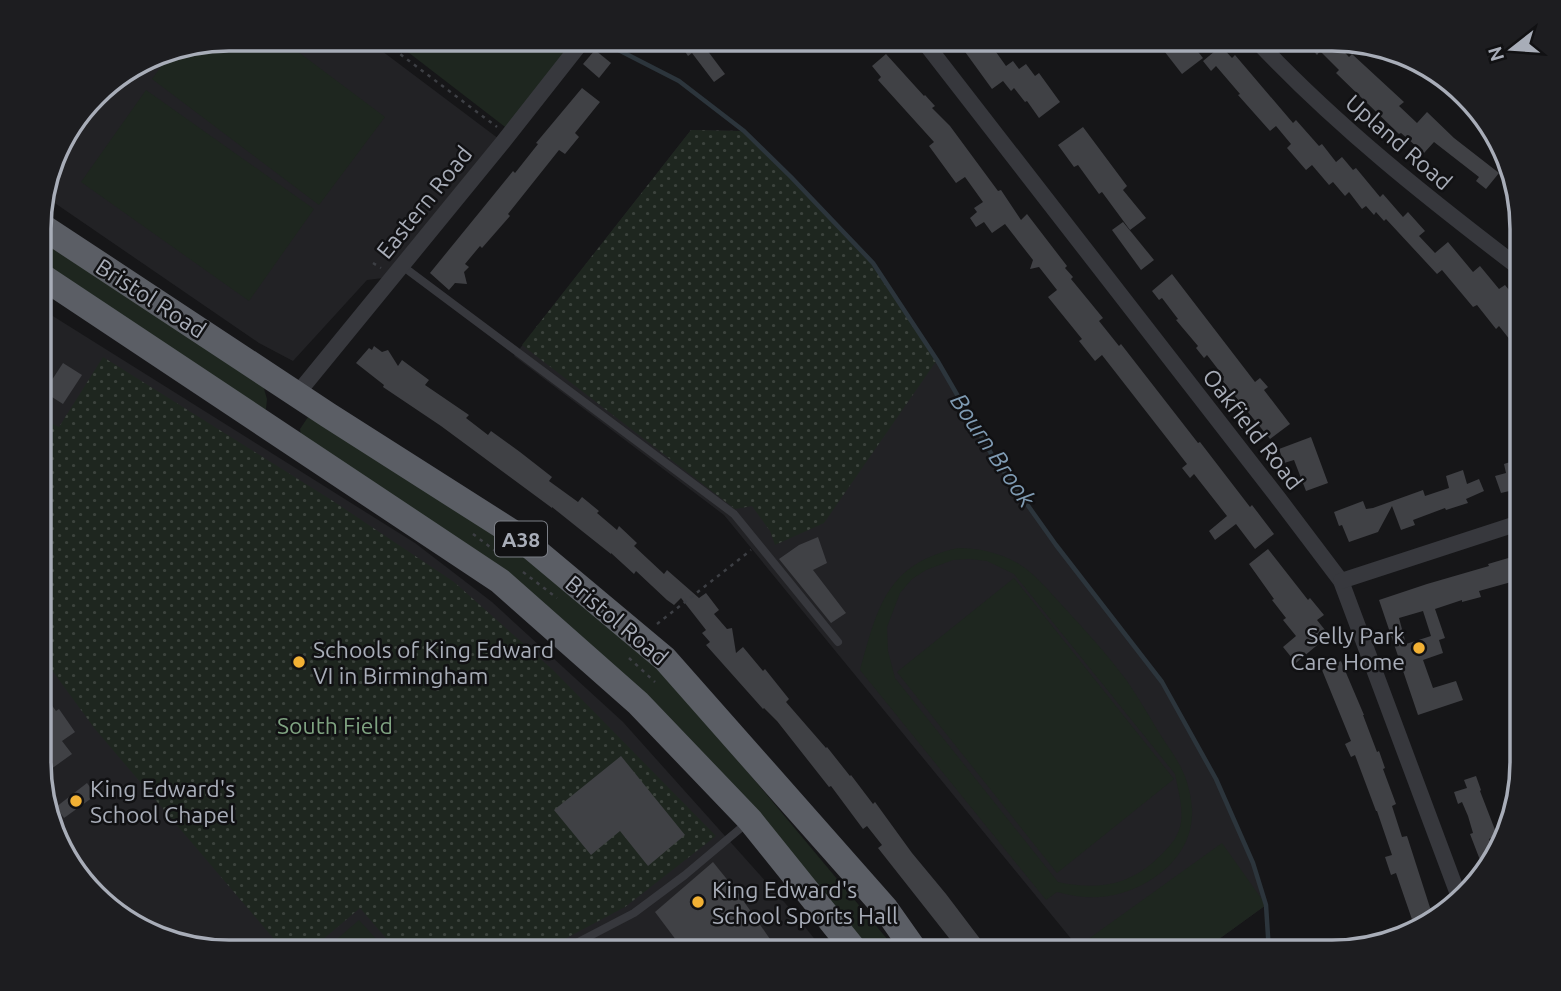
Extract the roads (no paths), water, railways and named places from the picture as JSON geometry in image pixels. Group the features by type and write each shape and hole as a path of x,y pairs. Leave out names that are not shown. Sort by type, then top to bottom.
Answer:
{"highway":[{"name":"Bristol Road","path":"51,232 518,536 665,659 885,908 908,940"},
{"name":"Bristol Road","path":"51,282 500,581 638,703 750,820 846,940"},
{"path":"206,385 206,357 218,341"},
{"path":"274,430 297,394"}],"street":[{"name":"Eastern Road","path":"297,394 574,51"},
{"name":"Oakfield Road","path":"932,51 1341,581 1456,890"},
{"name":"Upland Road","path":"1267,51 1291,78 1366,144 1444,210 1510,261"},
{"path":"1341,581 1510,526"}],"lane":[{"path":"401,265 734,514 838,642"},
{"path":"582,940 634,913 685,875 750,820"}],"waterway":[{"name":"Bourn Brook","path":"620,51 679,81 744,131 873,263 937,360 992,455 1056,545 1162,682 1216,779 1253,863 1266,905 1268,940"}],"place":[{"name":"Selly Park Care Home","path":"1419,648"},
{"name":"Schools of King Edward VI in Birmingham","path":"299,662"},
{"name":"King Edward's School Chapel","path":"76,801"},
{"name":"King Edward's School Sports Hall","path":"698,902"}],"park label":[{"name":"South Field","path":"335,725"}]}
